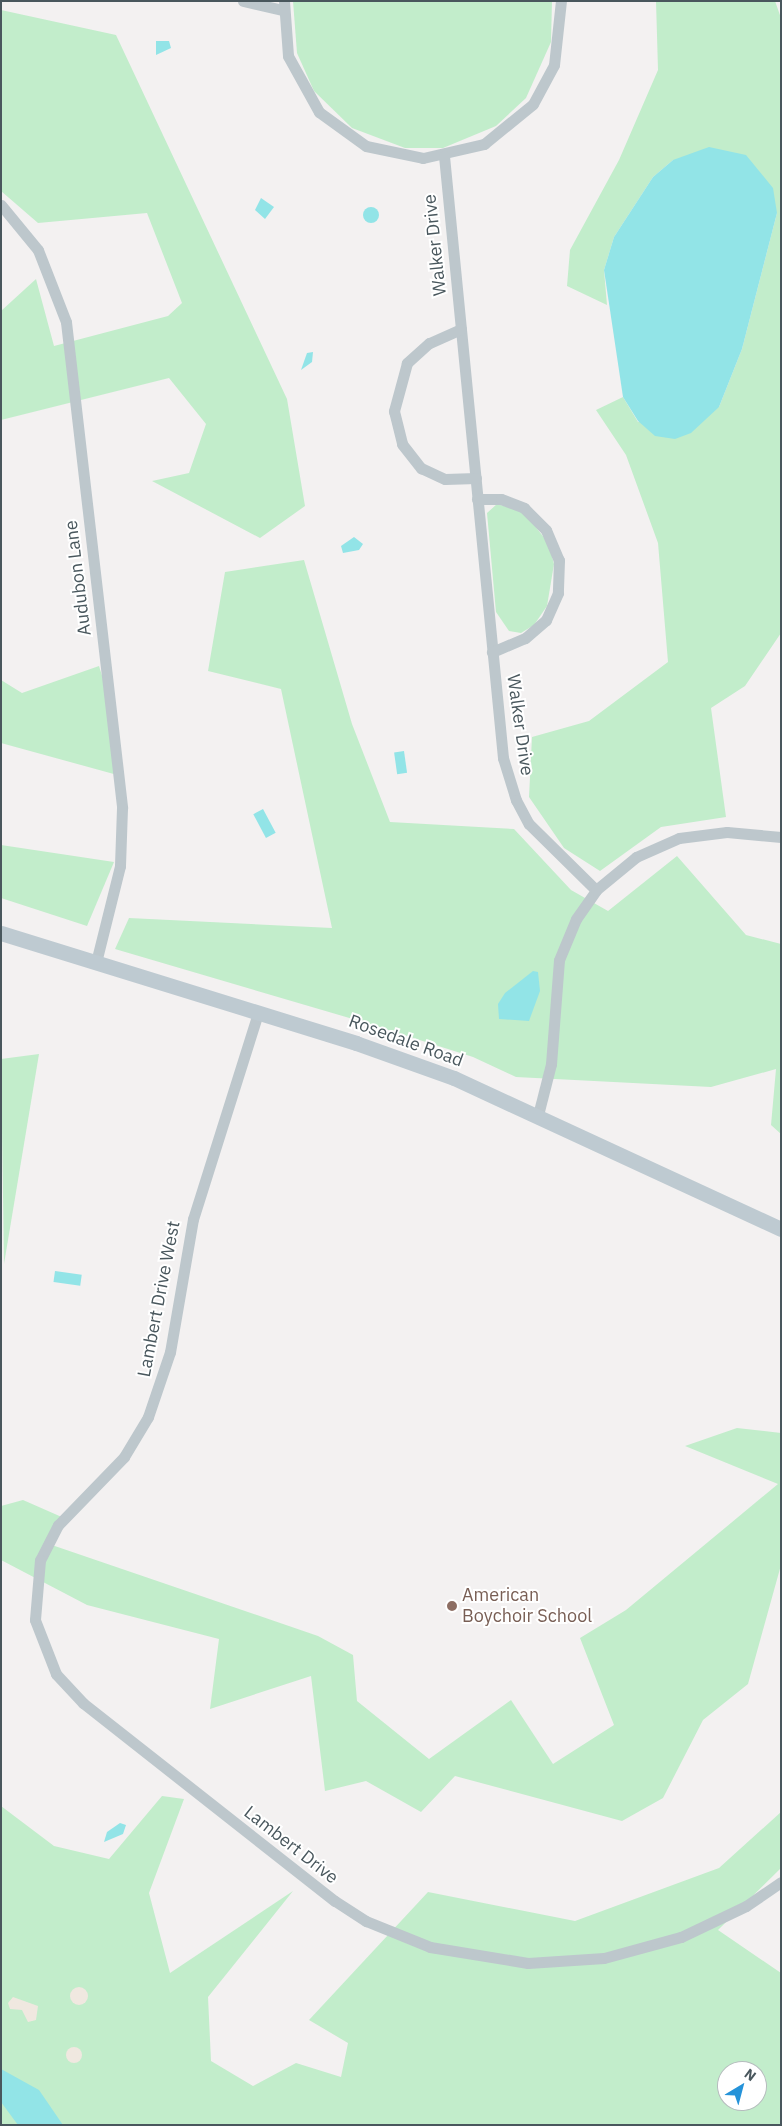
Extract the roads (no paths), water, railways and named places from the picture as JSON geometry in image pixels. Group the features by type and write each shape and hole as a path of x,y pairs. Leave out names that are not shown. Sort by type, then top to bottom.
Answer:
{"street":[{"path":"243,1 284,6 284,37 296,77 331,124 384,153 444,156 493,139 533,104 556,58 561,1"},
{"name":"Walker Drive","path":"444,156 503,758 516,800 542,841 596,890"},
{"name":"Audubon Lane","path":"1,205 38,250 66,322 122,808 120,866 96,962"},
{"path":"461,329 430,343 407,363 394,412 402,444 421,468 445,479 476,478"},
{"name":"Walker Drive","path":"478,499 501,499 524,508 546,530 558,560 558,593 546,620 526,638 492,652"},
{"path":"538,1115 551,1064 559,960 576,919 596,890 636,857 680,838 727,832 781,837"},
{"name":"Rosedale Road","path":"1,932 418,1064 538,1115 781,1229"},
{"name":"Lambert Drive West","path":"102,1718 69,1690 47,1658 35,1620 36,1580 58,1525 124,1457 148,1417 170,1352 193,1219 258,1013"},
{"name":"Lambert Drive","path":"102,1718 334,1901 400,1937 480,1959 568,1962 646,1948 714,1923 781,1882"}],"water":[{"path":"156,41 169,41 171,48 156,55"},
{"path":"709,147 746,155 773,188 777,213 742,349 719,407 691,433 675,439 655,436 638,421 623,397 604,270 614,237 653,177 673,160"},
{"path":"261,198 274,207 265,219 255,210"},
{"path":"371,207 379,215 371,223 363,215"},
{"path":"313,352 312,362 301,370 307,353"},
{"path":"354,537 363,544 359,550 343,553 341,546"},
{"path":"404,751 407,773 397,774 394,752"},
{"path":"263,809 276,833 266,838 253,814"},
{"path":"533,971 538,972 540,991 529,1021 499,1019 498,1004 505,993"},
{"path":"55,1271 82,1275 80,1286 53,1282"},
{"path":"120,1823 126,1825 123,1834 104,1842 107,1832"},
{"path":"1,2069 39,2090 63,2125 18,2125 1,2102"}],"place":[{"name":"American Boychoir School","path":"452,1606"}]}
